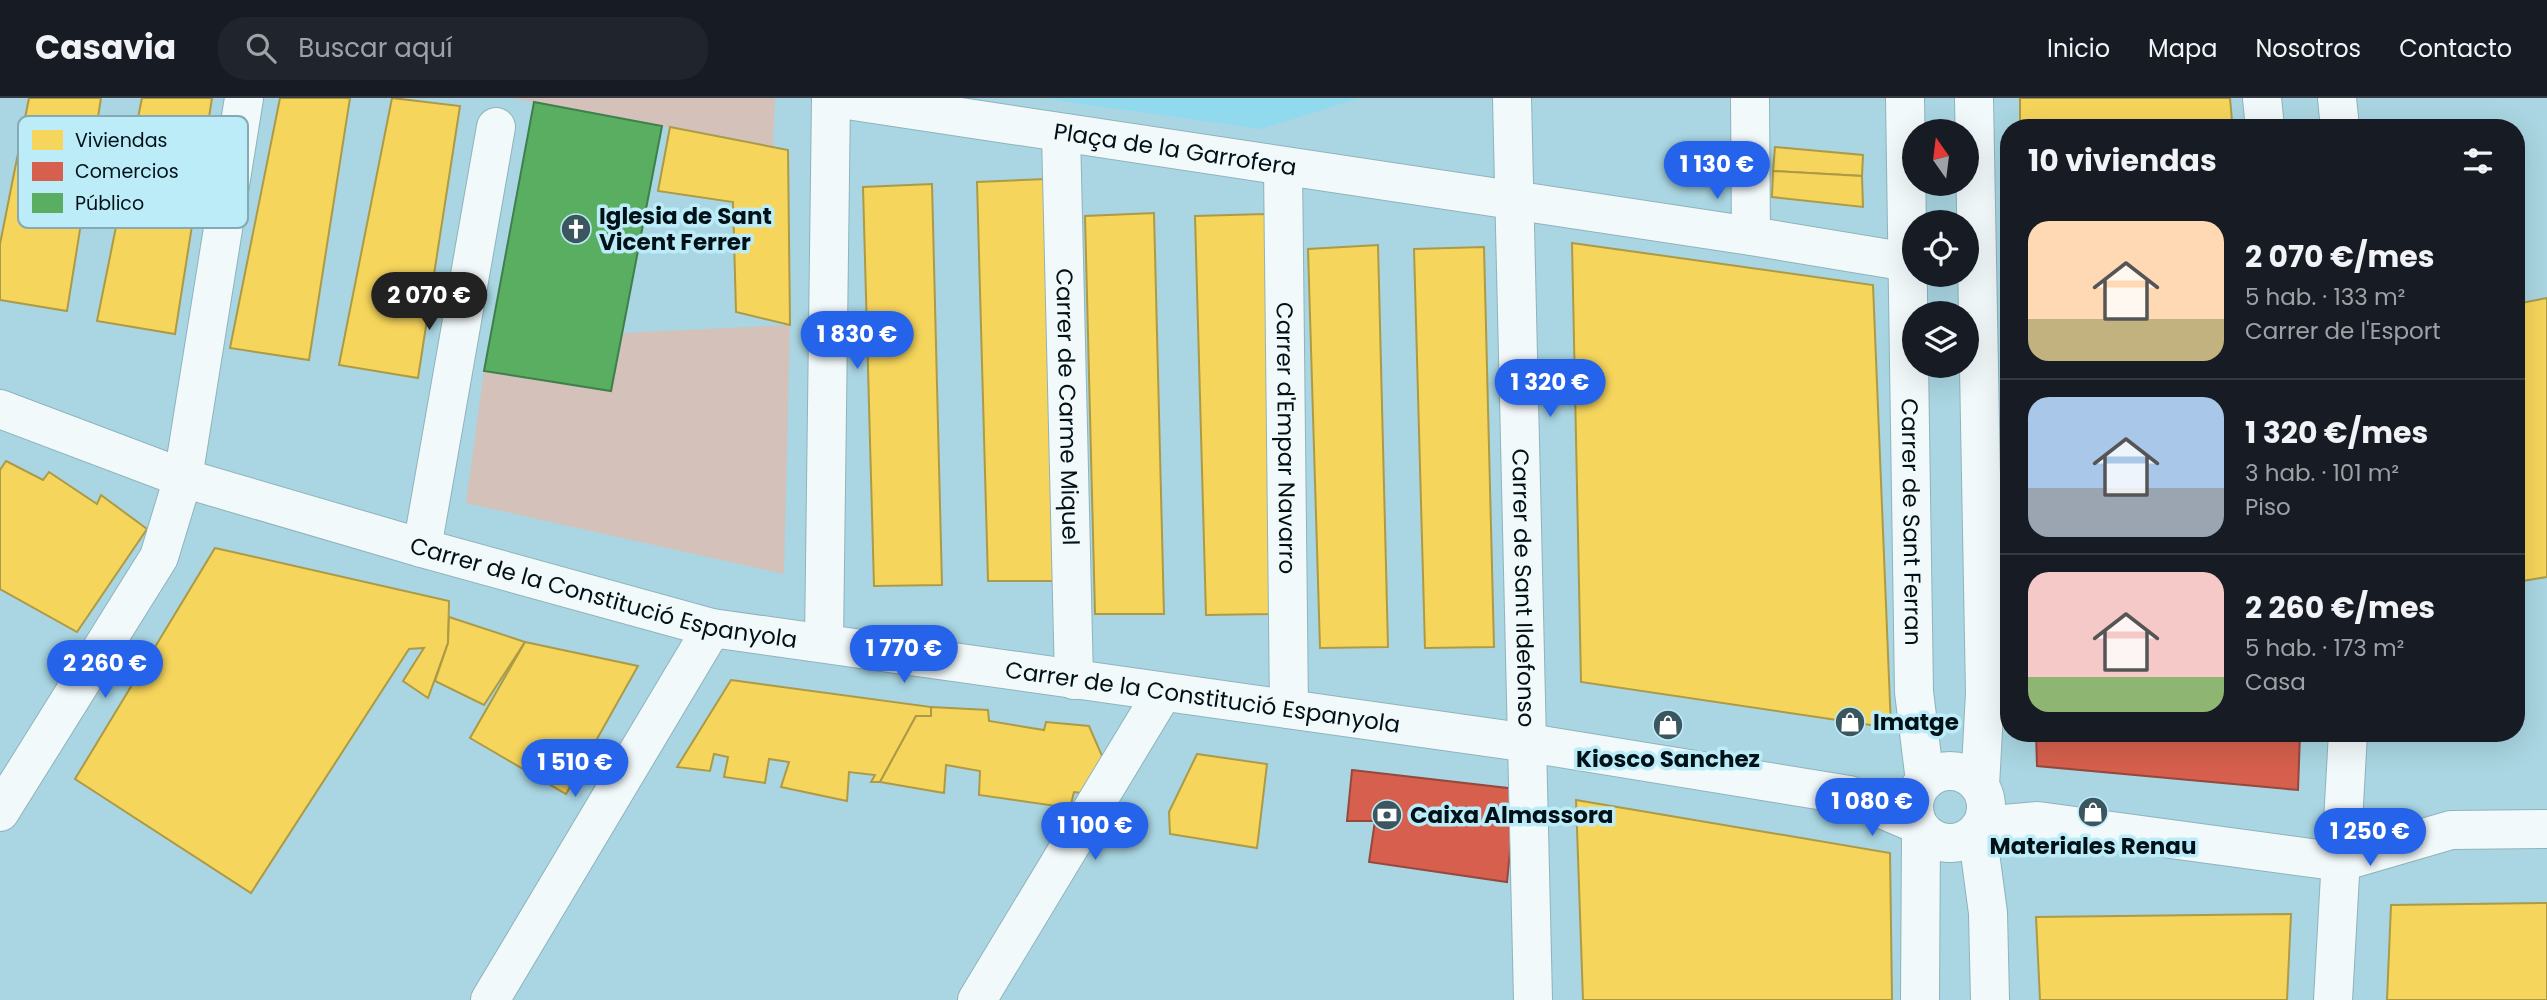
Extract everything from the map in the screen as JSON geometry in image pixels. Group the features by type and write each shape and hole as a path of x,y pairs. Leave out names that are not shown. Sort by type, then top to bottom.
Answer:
{"street":[{"path":"241,116 244,98"},
{"path":"824,642 833,98"},
{"name":"Plaça de la Garrofera","path":"833,98 1751,236 1902,261"},
{"name":"Carrer de Sant Ildefonso","path":"1512,98 1533,1000"},
{"path":"1750,98 1751,236"},
{"name":"Carrer de Sant Ferran","path":"1905,98 1910,210"},
{"path":"1973,210 1974,98"},
{"path":"2262,98 2263,119"},
{"path":"2337,98 2339,119"},
{"path":"422,548 496,127"},
{"name":"Carrer de Carme Miquel","path":"1061,134 1074,680"},
{"name":"Carrer d'Empar Navarro","path":"1283,167 1289,709"},
{"path":"0,812 159,557 183,478 223,228"},
{"name":"Carrer de Sant Ferran","path":"1912,287 1914,692 1923,784"},
{"path":"1972,287 1985,693 1980,809 1989,913 1990,1000"},
{"name":"Carrer de la Constitució Espanyola","path":"0,409 183,478 422,548 712,628 1529,743 1849,795 1919,827"},
{"path":"490,1000 712,628"},
{"path":"977,1000 1163,692"},
{"path":"2333,1000 2348,742"},
{"path":"1920,1000 1919,827 1913,805 1923,784 1947,772 1959,773 1980,809 2038,821 2341,862 2451,830 2547,829"},
{"name":"Carrer de la Constitució Espanyola","path":"1849,795 1923,784"},
{"path":"1919,827 1939,842 1949,843 1970,837 1980,809"}],"shaded area":[{"path":"511,98 775,98 773,147"},
{"path":"1041,98 1359,98 1261,129"},
{"path":"790,325 784,574 466,503 484,371 610,391 622,333"}],"building: Viviendas":[{"path":"29,98 101,98 98,116 25,116"},
{"path":"142,98 212,98 209,116 138,116"},
{"path":"280,98 350,98 309,360 230,348"},
{"path":"392,98 460,106 418,378 339,365"},
{"path":"2020,98 2230,98 2232,119 2020,119"},
{"path":"670,127 788,150 790,325 736,312 733,202 658,191"},
{"path":"1775,147 1863,155 1862,176 1773,171"},
{"path":"18,153 18,228 80,228 67,311 0,300 0,244"},
{"path":"1773,171 1862,176 1863,207 1772,197"},
{"path":"1046,179 1056,581 988,581 977,182"},
{"path":"932,184 942,585 874,586 863,187"},
{"path":"1154,213 1164,614 1095,614 1085,216"},
{"path":"1265,214 1275,614 1206,615 1195,216"},
{"path":"116,228 192,228 175,334 97,321"},
{"path":"1572,243 1873,285 1891,728 1581,682"},
{"path":"1378,245 1388,647 1320,648 1308,249"},
{"path":"1484,247 1494,647 1425,648 1414,249"},
{"path":"2547,298 2547,577 2525,581 2525,302"},
{"path":"6,461 43,480 49,472 97,504 101,495 147,529 77,632 0,589 0,470"},
{"path":"215,548 449,601 448,643 428,698 403,681 424,648 409,649 251,893 75,779"},
{"path":"449,617 525,642 484,705 435,681 448,643"},
{"path":"525,642 638,666 566,794 470,738"},
{"path":"731,680 931,707 931,716 916,716 880,782 871,782 875,775 849,772 847,801 781,787 789,762 769,759 765,783 724,777 728,757 714,754 710,771 677,767"},
{"path":"931,707 988,710 989,721 1044,730 1046,722 1089,726 1106,765 1082,793 1074,792 1070,808 979,795 980,771 946,765 944,793 880,782 916,716 931,716"},
{"path":"1197,754 1267,764 1257,848 1170,834 1169,812"},
{"path":"1576,800 1890,853 1892,1000 1583,1000"},
{"path":"2547,903 2547,1000 2387,1000 2391,905"},
{"path":"2291,914 2287,1000 2040,1000 2036,917"}],"building: Comercios":[{"path":"2036,742 2300,742 2298,790 2037,766"},
{"path":"1352,770 1516,789 1507,882 1369,862 1375,821 1347,821"}],"building: Público":[{"name":"Iglesia de Sant Vicent Ferrer","path":"534,102 662,126 611,391 484,371"}],"place":[{"name":"Iglesia de Sant Vicent Ferrer","path":"576,229"},
{"name":"Imatge","path":"1850,722"},
{"name":"Kiosco Sanchez","path":"1668,725"},
{"name":"Materiales Renau","path":"2093,812"},
{"name":"Caixa Almassora","path":"1387,815"}]}
